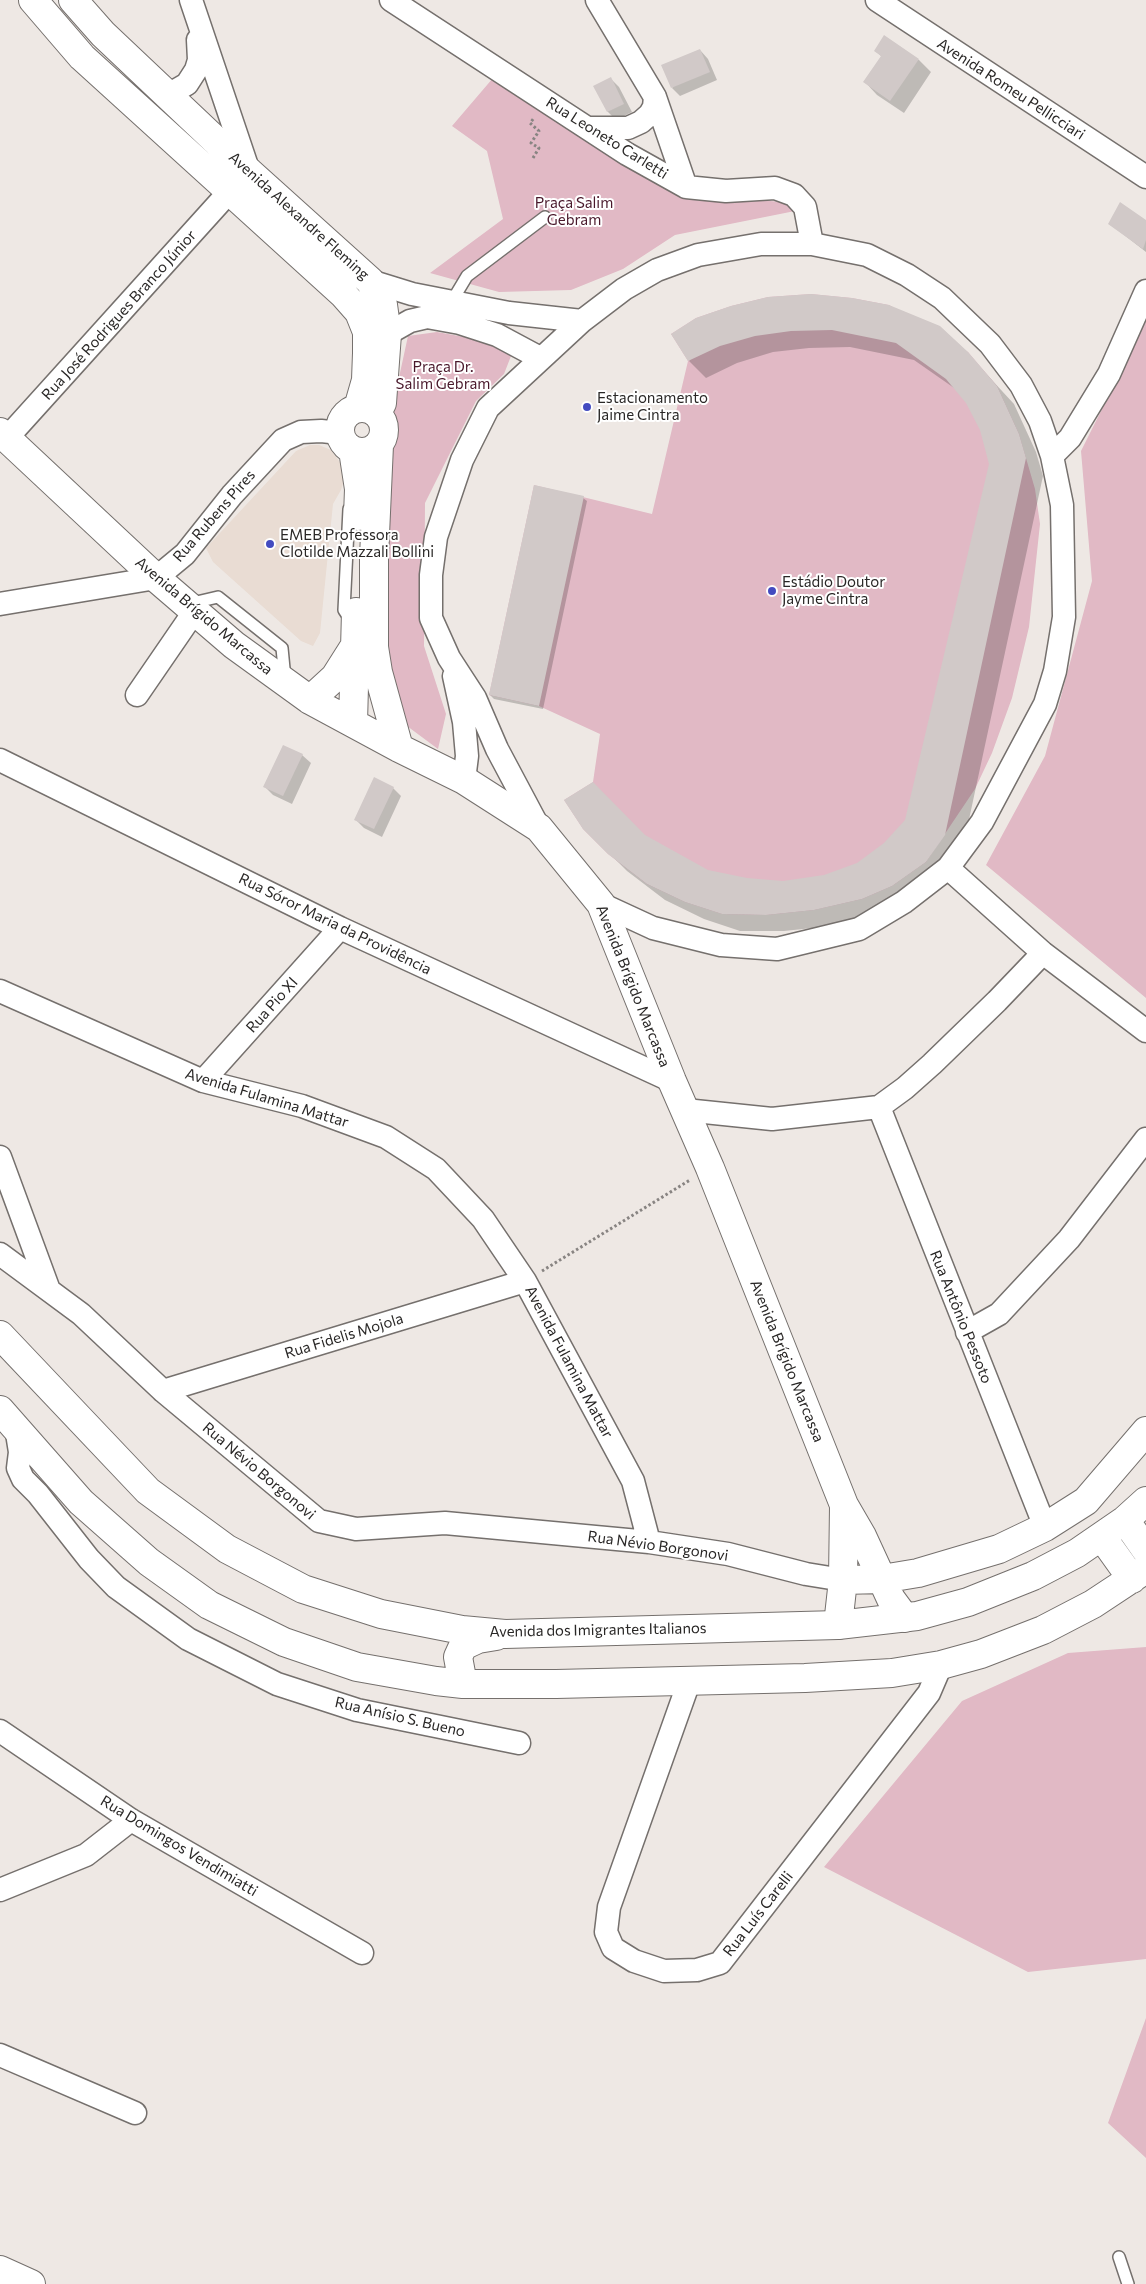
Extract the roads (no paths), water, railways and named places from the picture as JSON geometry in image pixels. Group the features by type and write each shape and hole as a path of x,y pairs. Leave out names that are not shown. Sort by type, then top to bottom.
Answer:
{"street":[{"name":"Avenida Alexandre Fleming","path":"33,0 82,56 344,295 359,312 367,332 366,380 368,410"},
{"name":"Avenida Alexandre Fleming","path":"73,0 103,34 249,172 370,281 412,294 509,313 582,321"},
{"path":"191,0 197,24 249,172"},
{"name":"Rua Leoneto Carletti","path":"391,0 590,128 627,154 686,187 726,191 775,188 794,195 806,208 812,244"},
{"path":"597,0 655,97 686,187"},
{"name":"Avenida Romeu Pellicciari","path":"877,0 1146,177"},
{"path":"168,95 187,84 196,70 199,60 197,24"},
{"path":"82,56 103,34"},
{"path":"590,128 628,128 641,122 650,114 655,97"},
{"name":"Rua José Rodrigues Branco Júnior","path":"3,435 230,191"},
{"path":"539,828 497,748 475,698 449,658 431,618 431,576 436,537 462,460 488,408 582,321 624,289 656,270 698,255 761,244 812,244 867,255 907,275 942,298 990,344 1021,385 1040,421 1052,456 1062,505 1064,617 1056,672 1045,704 982,822 948,868 904,902 859,929 777,949 721,946 653,928 601,904"},
{"path":"370,281 383,305 387,334 382,403 368,410 346,414 340,426 358,443 374,557 374,647 378,672 399,748"},
{"path":"1052,456 1070,438 1109,374 1146,291"},
{"path":"387,334 410,321 427,317 460,323 497,335 540,358"},
{"path":"358,443 385,432 384,425 368,410"},
{"name":"Rua Rubens Pires","path":"156,578 185,554 232,495 283,440 301,432 321,431 358,443"},
{"name":"Avenida Brígido Marcassa","path":"3,435 156,578 234,645 310,700 399,748 464,780 539,828 601,904 672,1082 710,1168 844,1505 862,1536 890,1599 905,1618"},
{"path":"353,723 359,489 358,443"},
{"path":"0,604 156,578"},
{"path":"137,695 189,608"},
{"path":"310,700 335,677 355,636"},
{"path":"449,658 464,722 467,756 464,780"},
{"name":"Rua Sóror Maria da Providência","path":"0,760 340,928 672,1082"},
{"path":"948,868 1043,953 1146,1031"},
{"name":"Rua Pio XI","path":"203,1081 340,928"},
{"path":"685,1110 772,1118 879,1107 905,1088 932,1064 1043,953"},
{"name":"Avenida Fulamina Mattar","path":"0,991 203,1081 302,1106 386,1137 436,1169 483,1220 525,1281 633,1481 650,1542"},
{"name":"Rua Antônio Pessoto","path":"879,1107 1045,1527"},
{"path":"967,1332 999,1314 1056,1253 1146,1138"},
{"path":"0,1157 49,1290"},
{"name":"Rua Névio Borgonovi","path":"0,1254 81,1314 163,1391 319,1521 356,1529 445,1523 650,1542 728,1554 806,1574 843,1580"},
{"name":"Rua Fidelis Mojola","path":"163,1391 525,1281"},
{"name":"Avenida dos Imigrantes Italianos","path":"0,1335 148,1491 227,1549 303,1590 381,1614 462,1630 505,1634 838,1625 918,1616 968,1602 1024,1580 1077,1553 1102,1537 1146,1501"},
{"path":"8,1419 81,1502 149,1562 209,1605 284,1642 357,1667 462,1684 556,1684 690,1679 806,1678 892,1673 941,1665 981,1654 1043,1630 1093,1604 1139,1574 1102,1537"},
{"name":"Rua Anísio S. Bueno","path":"8,1419 20,1452 18,1468 23,1479 38,1494 89,1559 116,1587 188,1640 278,1684 357,1710 520,1743"},
{"path":"843,1580 882,1579 918,1573 998,1549 1045,1527 1086,1502 1146,1431"},
{"name":"Avenida Brígido Marcassa","path":"838,1625 843,1580 844,1505"},
{"path":"1125,1520 1146,1550"},
{"path":"462,1684 458,1657 464,1646 478,1640 505,1634"},
{"name":"Rua Luís Carelli","path":"690,1679 609,1906 606,1932 613,1948 634,1961 664,1971 697,1970 720,1963 929,1693 941,1665"},
{"name":"Rua Domingos Vendimiatti","path":"0,1731 131,1820 362,1953"},
{"path":"0,1890 86,1854 131,1820"},
{"path":"0,2055 135,2113"}],"lane":[{"path":"452,302 466,276 545,217"},
{"path":"1119,2257 1128,2284"}],"place":[{"name":"Estacionamento Jaime Cintra","path":"587,407"},
{"name":"EMEB Professora Clotilde Mazzali Bollini","path":"270,544"},
{"name":"Estádio Doutor Jayme Cintra","path":"772,591"}],"park label":[{"name":"Praça Salim Gebram","path":"574,212"},
{"name":"Praça Dr. Salim Gebram","path":"443,376"}]}
